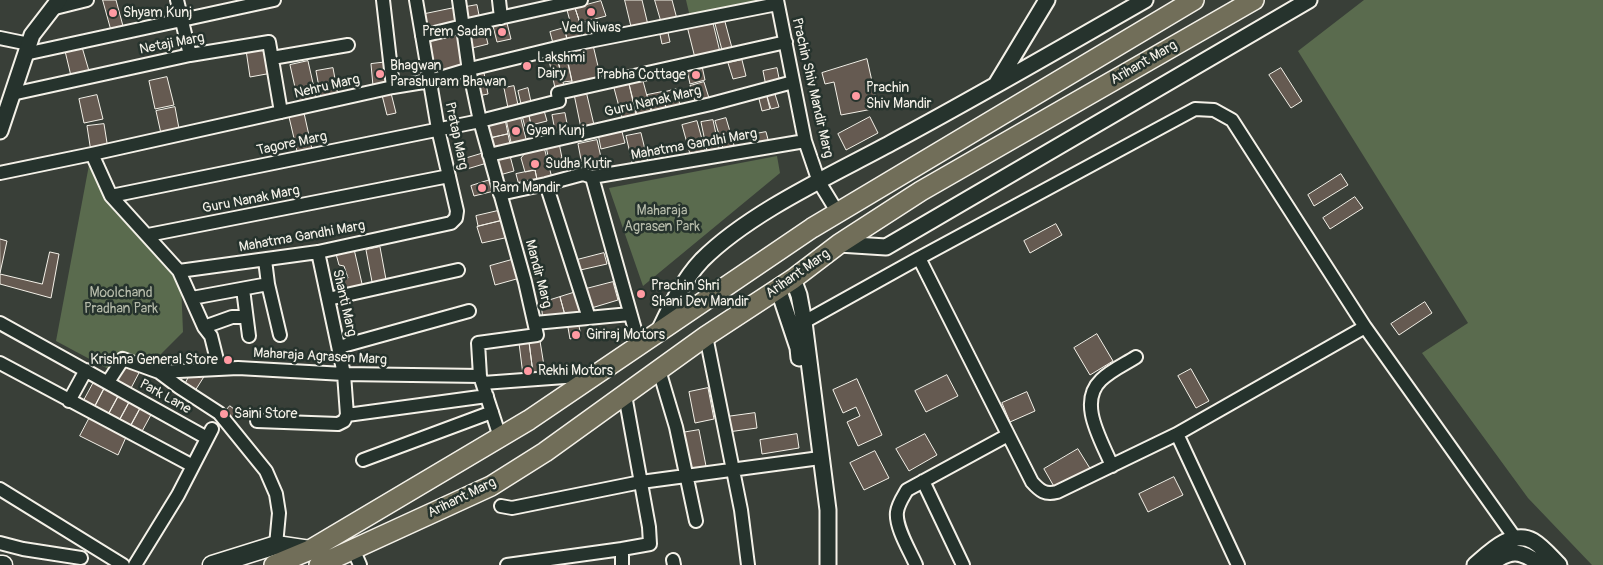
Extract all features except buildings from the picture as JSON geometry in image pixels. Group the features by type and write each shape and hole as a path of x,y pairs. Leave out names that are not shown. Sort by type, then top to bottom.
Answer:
{"main road":[{"name":"Arihant Marg","path":"315,558 529,420 781,248 1194,0"},
{"name":"Arihant Marg","path":"315,558 357,557 491,486 545,452 706,336 786,283 839,244 921,191 1254,0"},
{"path":"212,565 276,545 315,558"},
{"path":"274,565 315,558"}],"street":[{"path":"0,131 32,35 55,5 87,0"},
{"path":"176,0 190,55"},
{"path":"0,38 27,49 181,20 274,0"},
{"path":"383,0 393,87"},
{"name":"Pratap Marg","path":"416,0 438,129 457,211 456,218"},
{"name":"Mandir Marg","path":"459,0 480,121 525,282 537,335 478,343 483,385 500,437"},
{"path":"499,0 501,18"},
{"path":"422,36 581,0"},
{"path":"996,85 1047,0"},
{"path":"659,331 676,294 702,261 730,237 768,211 1145,0"},
{"path":"839,244 886,247 1307,1"},
{"name":"Nehru Marg","path":"0,173 393,87 430,81 470,69 570,45 777,2"},
{"name":"Prachin Shiv Mandir Marg","path":"777,2 805,141 819,182 838,213"},
{"name":"Netaji Marg","path":"12,94 190,55 268,42 282,112"},
{"name":"Tagore Marg","path":"111,196 480,121 560,101 558,92 786,42"},
{"path":"272,58 348,45"},
{"name":"Guru Nanak Marg","path":"489,155 701,106 793,82"},
{"path":"804,322 1195,109 1214,110 1232,120 1365,327 1515,538"},
{"name":"Mahatma Gandhi Marg","path":"500,194 583,174 592,177 805,141"},
{"path":"92,154 111,196 179,271 204,327 211,336 219,368"},
{"name":"Guru Nanak Marg","path":"148,235 449,176"},
{"path":"592,177 639,344"},
{"path":"546,184 590,318"},
{"name":"Mahatma Gandhi Marg","path":"179,271 318,252 451,223 456,218"},
{"name":"Shanti Marg","path":"318,252 344,374 347,416"},
{"path":"919,258 1032,482 1039,490 1049,494 1057,492 1177,434 1365,327"},
{"path":"265,260 268,284 280,335"},
{"path":"328,299 458,270"},
{"path":"786,283 799,295 804,322 822,515 821,565"},
{"path":"786,283 828,510 828,565"},
{"path":"192,298 268,284"},
{"path":"243,289 249,336"},
{"path":"339,347 469,311"},
{"path":"535,323 630,314"},
{"path":"204,327 232,317 246,317"},
{"name":"Park Lane","path":"0,323 108,382 210,433 193,466"},
{"path":"706,336 741,510 748,565"},
{"path":"1112,466 1094,421 1090,406 1092,393 1107,374 1136,357"},
{"path":"108,382 123,359 159,372 219,413 266,471 276,494 279,513 276,545"},
{"path":"0,363 193,466 178,495 135,565"},
{"name":"Maharaja Agrasen Marg","path":"159,372 238,368 483,385"},
{"path":"69,401 86,370"},
{"path":"659,370 676,427 696,521"},
{"path":"257,421 338,424 344,421 347,416 483,385 594,375"},
{"path":"506,565 650,544 625,395"},
{"path":"364,460 492,412"},
{"path":"1177,434 1238,565"},
{"path":"916,565 899,528 896,513 900,500 907,490 1008,435"},
{"path":"501,506 512,508 641,482 817,458"},
{"path":"923,481 963,565"},
{"path":"0,489 123,565"},
{"path":"1475,565 1498,546 1515,538 1532,540 1559,565"},
{"path":"0,543 82,561 89,544"},
{"path":"622,549 622,565"},
{"path":"1490,565 1506,554 1517,552 1528,556 1541,565"}],"green space":[{"path":"686,0 765,0 765,2 690,17"},
{"path":"1364,0 1603,0 1603,565 1592,565 1528,498 1422,353 1468,323 1298,51"},
{"name":"Maharaja Agrasen Park","path":"777,156 780,173 643,286 609,188"},
{"name":"Moolchand Pradhan Park","path":"89,165 105,199 115,212 181,283 183,332 152,363 112,371 56,341"}],"place":[{"name":"Ved Niwas","path":"591,12"},
{"name":"Shyam Kunj","path":"113,13"},
{"name":"Prem Sadan","path":"502,32"},
{"name":"Lakshmi Dairy","path":"527,66"},
{"name":"Bhagwan Parashuram Bhawan","path":"380,74"},
{"name":"Prabha Cottage","path":"696,75"},
{"name":"Prachin Shiv Mandir","path":"856,96"},
{"name":"Gyan Kunj","path":"516,131"},
{"name":"Sudha Kutir","path":"535,164"},
{"name":"Ram Mandir","path":"482,188"},
{"name":"Prachin Shri Shani Dev Mandir","path":"641,294"},
{"name":"Giriraj Motors","path":"576,335"},
{"name":"Krishna General Store","path":"228,360"},
{"name":"Rekhi Motors","path":"528,371"},
{"name":"Saini Store","path":"224,414"}]}
